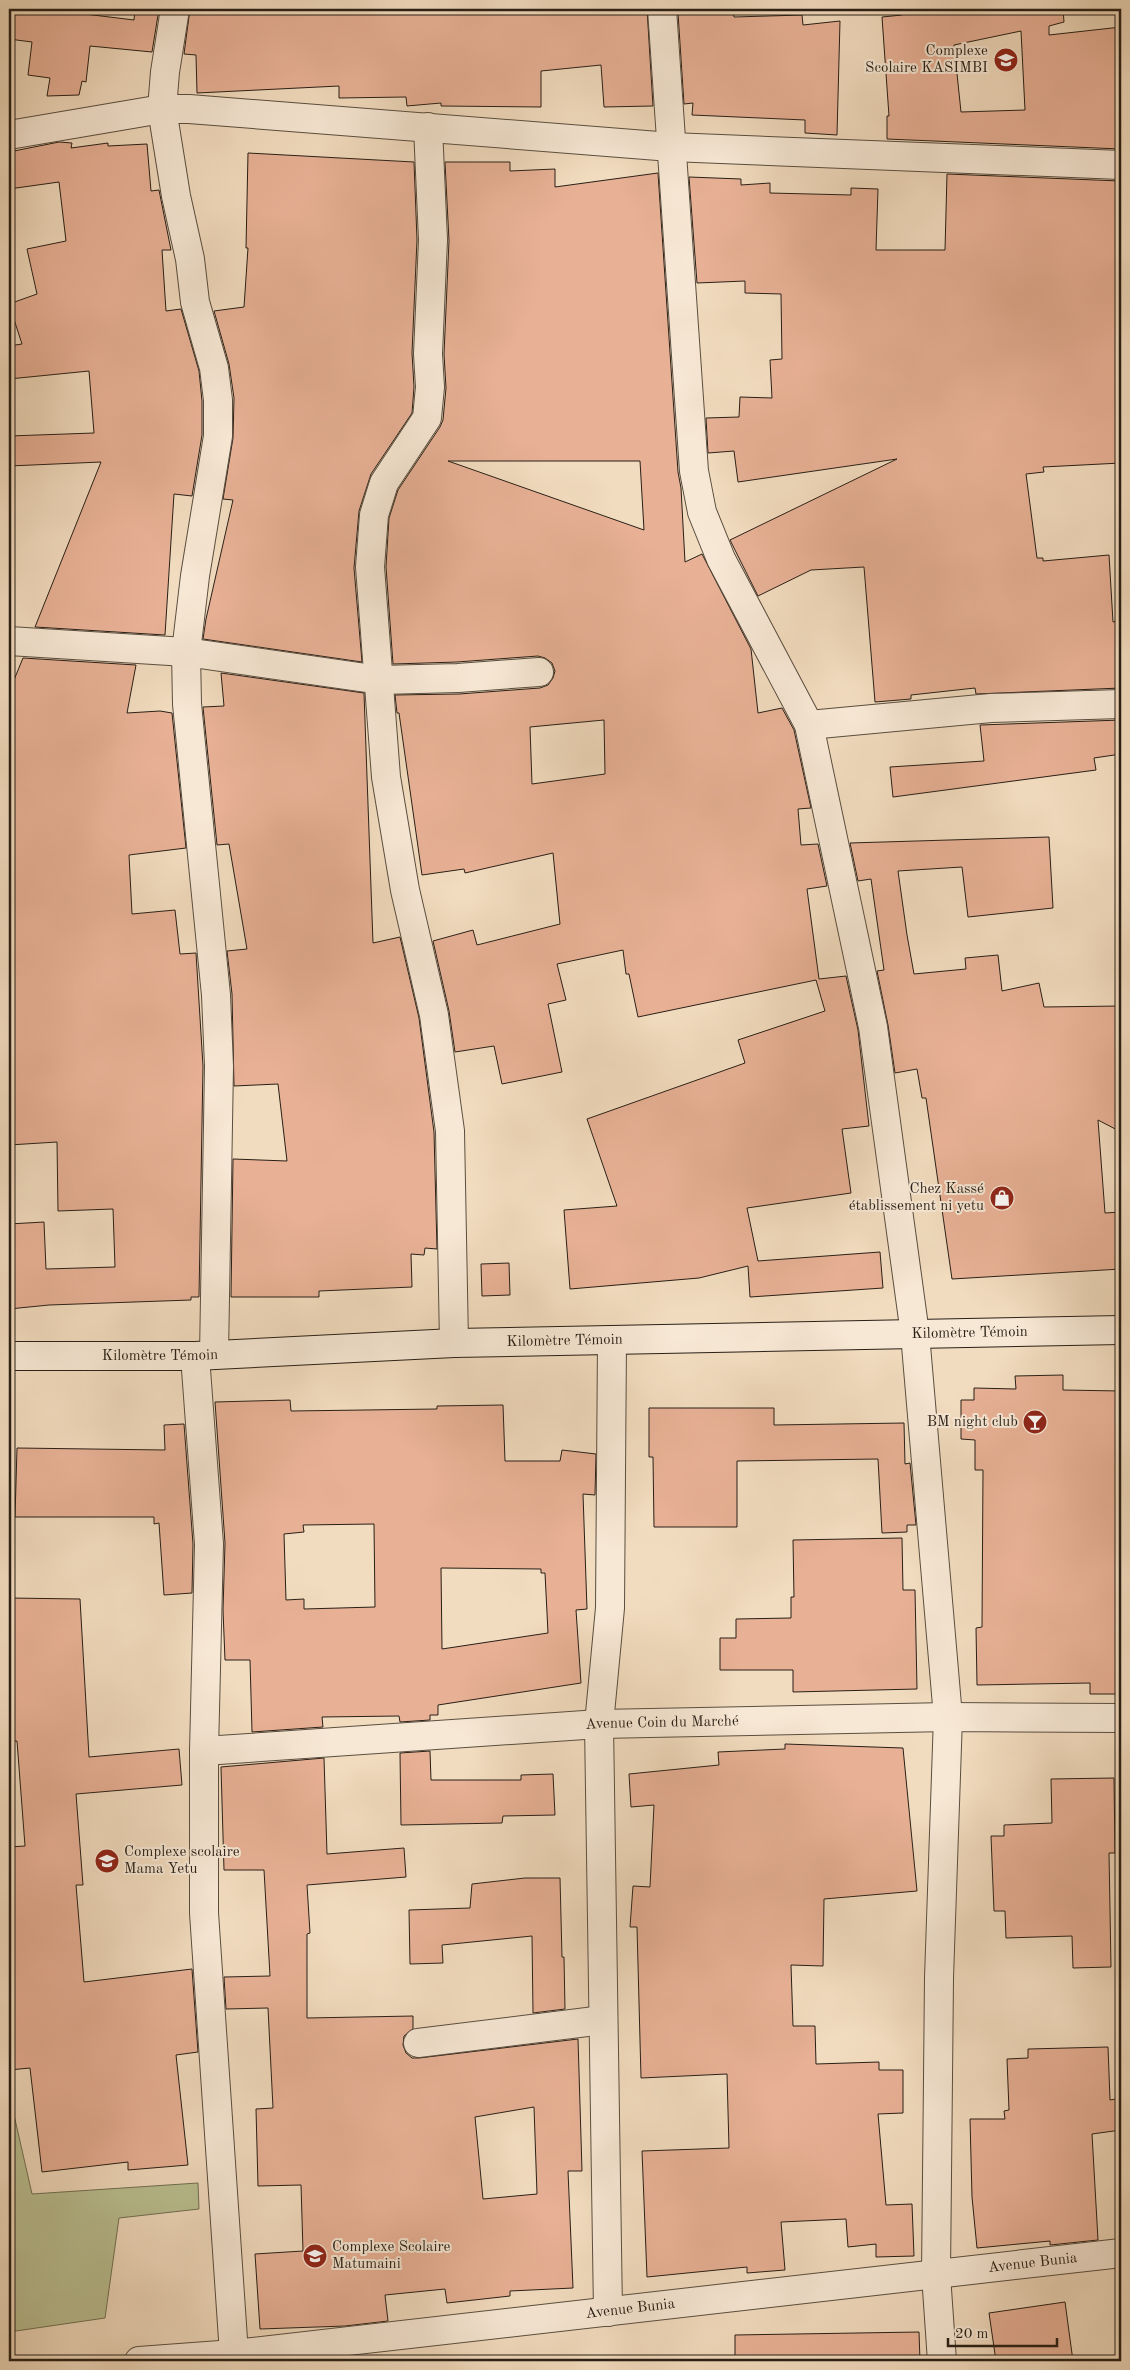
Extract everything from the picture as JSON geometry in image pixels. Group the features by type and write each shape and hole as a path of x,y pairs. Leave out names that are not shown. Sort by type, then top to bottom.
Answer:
{"street":[{"path":"174,9 162,109 176,196 190,259 196,302 214,368 218,400 218,436 195,576 186,652 187,704 216,995 219,1066 204,1355 209,1544 204,1751 204,1913 234,2354"},
{"path":"662,9 694,471 702,512 721,559 809,725 873,1027 915,1334 948,1717 939,1978 936,2275 942,2361"},
{"path":"9,135 162,109 189,109 671,147 1121,165"},
{"path":"428,127 433,240 428,354 430,387 427,418 384,483 374,515 370,567 386,777 405,890 434,1015 450,1131 454,1343"},
{"path":"9,641 186,652 380,680 458,678 539,672"},
{"path":"809,725 991,708 1121,704"},
{"name":"Kilomètre Témoin","path":"9,1356 204,1355 454,1343 1121,1330"},
{"path":"608,2312 600,1724 610,1608 612,1341"},
{"name":"Avenue Coin du Marché","path":"204,1751 600,1724 948,1717 1121,1718"},
{"path":"418,2043 604,2020"},
{"name":"Avenue Bunia","path":"139,2361 234,2354 302,2354 608,2312 1121,2253"}],"green space":[{"path":"9,2093 32,2194 198,2183 199,2209 119,2218 105,2318 9,2332"}],"building":[{"path":"9,9 44,9 134,20 135,9 159,9 152,52 90,46 86,82 82,81 79,95 47,96 50,78 28,75 32,42 9,39"},
{"path":"190,9 647,9 653,106 604,107 601,65 541,71 541,107 441,106 441,103 407,106 406,97 339,98 339,86 197,93 196,55 184,54"},
{"path":"901,9 1063,9 1064,22 1049,26 1049,35 1121,27 1120,149 887,139 887,116 889,116 882,17 902,15","holes":["1021,31 1025,110 961,112 954,45"]},
{"path":"733,12 734,17 802,15 803,25 840,21 837,135 805,133 805,120 692,115 693,103 684,104 678,13"},
{"path":"59,142 72,143 71,148 108,143 108,146 147,144 151,191 159,190 171,250 162,250 166,311 181,309 199,371 202,401 202,435 192,496 174,494 165,635 35,627 101,462 9,466 9,436 94,433 89,371 9,379 9,346 22,344 9,304 37,294 27,249 66,241 59,182 9,189 9,152"},
{"path":"248,153 414,162 417,240 412,353 414,387 412,413 371,474 359,511 354,568 362,662 203,639 233,500 223,499 233,438 234,398 229,364 214,311 244,307 248,248 246,248"},
{"path":"445,162 510,162 510,171 555,169 555,187 658,173 685,562 702,554 751,649 758,713 782,708 794,730 811,808 798,809 801,845 818,844 827,886 807,889 819,979 846,976 858,1030 869,1126 842,1129 851,1193 747,1208 758,1261 880,1252 883,1288 750,1297 748,1266 699,1278 570,1289 564,1210 617,1206 587,1119 745,1063 738,1040 825,1011 816,980 638,1017 629,974 626,974 623,950 557,964 566,1000 548,1004 562,1072 502,1084 494,1046 455,1052 449,1011 433,941 473,930 477,945 560,924 553,853 465,873 464,869 422,875 395,695 459,694 540,688 548,685 555,671 552,663 538,656 457,662 393,664 386,567 389,518 398,490 443,420 446,388 444,354 449,241","holes":["448,461 640,461 644,530","604,720 605,774 532,784 530,727"]},
{"path":"947,174 1120,181 1121,463 1043,467 1044,472 1026,474 1037,558 1043,558 1043,561 1109,555 1113,622 1117,621 1121,650 1121,688 976,694 975,688 911,695 911,699 875,702 864,567 811,570 758,596 730,540 897,459 738,482 734,451 708,453 706,418 739,417 740,397 772,398 770,360 782,359 781,294 745,293 745,281 697,283 689,177 741,179 741,185 770,183 770,193 851,195 851,188 878,189 876,250 945,250"},
{"path":"23,658 136,665 127,713 160,711 172,713 186,848 129,855 132,914 175,910 180,954 196,953 203,1066 199,1297 191,1297 191,1300 49,1305 9,1309 9,1224 44,1222 46,1269 115,1267 113,1209 58,1211 57,1142 9,1145 9,692"},
{"path":"221,673 364,693 373,943 400,937 419,1018 434,1132 437,1249 425,1248 424,1255 411,1254 412,1287 319,1291 319,1297 231,1297 233,1159 287,1161 278,1084 234,1086 232,994 227,951 247,949 229,844 217,845 203,707 224,706"},
{"path":"1121,720 1121,754 1094,758 1096,770 893,797 890,767 984,761 980,725"},
{"path":"1049,837 1053,908 968,917 962,867 898,871 907,935 914,974 966,969 965,958 998,955 1002,991 1039,983 1044,1007 1121,1006 1121,1132 1098,1120 1105,1213 1121,1212 1121,1269 952,1279 926,1098 922,1098 917,1069 895,1073 877,971 884,970 871,879 858,881 850,843"},
{"path":"509,1263 510,1295 482,1296 481,1264"},
{"path":"1063,1375 1063,1390 1121,1391 1121,1694 1090,1694 1090,1683 977,1685 976,1628 982,1627 983,1470 975,1470 975,1440 961,1439 961,1400 974,1400 974,1388 1016,1389 1015,1376"},
{"path":"290,1400 291,1411 437,1409 437,1406 503,1405 505,1461 560,1461 562,1450 596,1454 595,1495 583,1494 587,1609 576,1610 581,1683 438,1705 438,1715 430,1715 430,1720 400,1722 399,1716 322,1717 323,1727 252,1732 250,1660 225,1660 223,1610 225,1543 215,1402","holes":["374,1524 375,1607 304,1609 304,1599 286,1600 284,1534 304,1532 303,1525","441,1568 541,1569 541,1573 545,1573 548,1633 442,1649"]},
{"path":"649,1408 774,1408 774,1425 904,1423 905,1464 910,1463 916,1525 907,1525 907,1532 882,1533 878,1459 737,1461 737,1527 654,1527 653,1457 649,1457"},
{"path":"184,1424 193,1544 192,1593 164,1595 159,1523 154,1524 154,1517 15,1517 17,1448 165,1450 164,1425"},
{"path":"902,1538 903,1590 915,1590 917,1689 793,1692 793,1670 720,1670 720,1638 736,1638 736,1619 791,1618 791,1597 794,1597 793,1540"},
{"path":"9,1598 80,1599 89,1757 179,1749 182,1785 76,1794 83,1885 76,1885 84,1982 192,1969 198,2052 176,2055 188,2165 128,2170 128,2162 42,2172 30,2068 9,2070 9,1847 25,1846 17,1741 9,1741"},
{"path":"785,1744 903,1748 917,1891 824,1899 823,1966 791,1965 793,2026 815,2026 816,2064 879,2062 879,2070 903,2070 903,2113 878,2114 886,2205 912,2204 914,2256 876,2257 876,2244 848,2247 846,2219 781,2222 785,2270 747,2273 747,2267 647,2277 642,2151 729,2148 727,2074 641,2078 637,1927 630,1927 633,1886 650,1887 654,1805 631,1807 629,1774 719,1765 718,1752 785,1749"},
{"path":"430,1751 431,1780 521,1780 521,1775 553,1774 555,1815 503,1816 502,1823 401,1825 400,1753"},
{"path":"324,1758 327,1854 404,1848 406,1877 307,1885 310,1933 307,1934 307,2018 413,2016 413,2029 404,2036 403,2045 406,2053 412,2058 578,2039 582,2171 568,2171 573,2288 510,2291 510,2296 447,2303 445,2289 385,2295 388,2321 345,2326 260,2329 255,2254 303,2251 301,2185 258,2186 256,2109 273,2108 268,2008 226,2009 224,1977 270,1976 264,1870 224,1870 221,1767","holes":["534,2107 537,2194 483,2199 475,2117"]},
{"path":"1114,1778 1115,1853 1109,1853 1111,1967 1073,1968 1072,1936 1006,1938 1005,1911 994,1911 991,1836 1004,1836 1004,1825 1052,1823 1051,1779"},
{"path":"525,1878 560,1878 565,2009 533,2013 532,1936 442,1945 443,1963 410,1964 409,1910 470,1908 472,1884"},
{"path":"1108,2047 1110,2100 1121,2098 1121,2130 1092,2134 1098,2240 1050,2245 1050,2241 977,2248 972,2197 970,2119 1005,2119 1004,2111 1009,2110 1007,2059 1028,2058 1028,2049"},
{"path":"1065,2302 1073,2361 996,2361 989,2313"},
{"path":"919,2332 920,2361 735,2361 735,2335"}],"place":[{"name":"Complexe Scolaire KASIMBI","path":"1006,60"},
{"name":"Chez Kassé établissement ni yetu","path":"1002,1198"},
{"name":"BM night club","path":"1035,1422"},
{"name":"Complexe scolaire Mama Yetu","path":"107,1861"},
{"name":"Complexe Scolaire Matumaini","path":"315,2256"}]}
